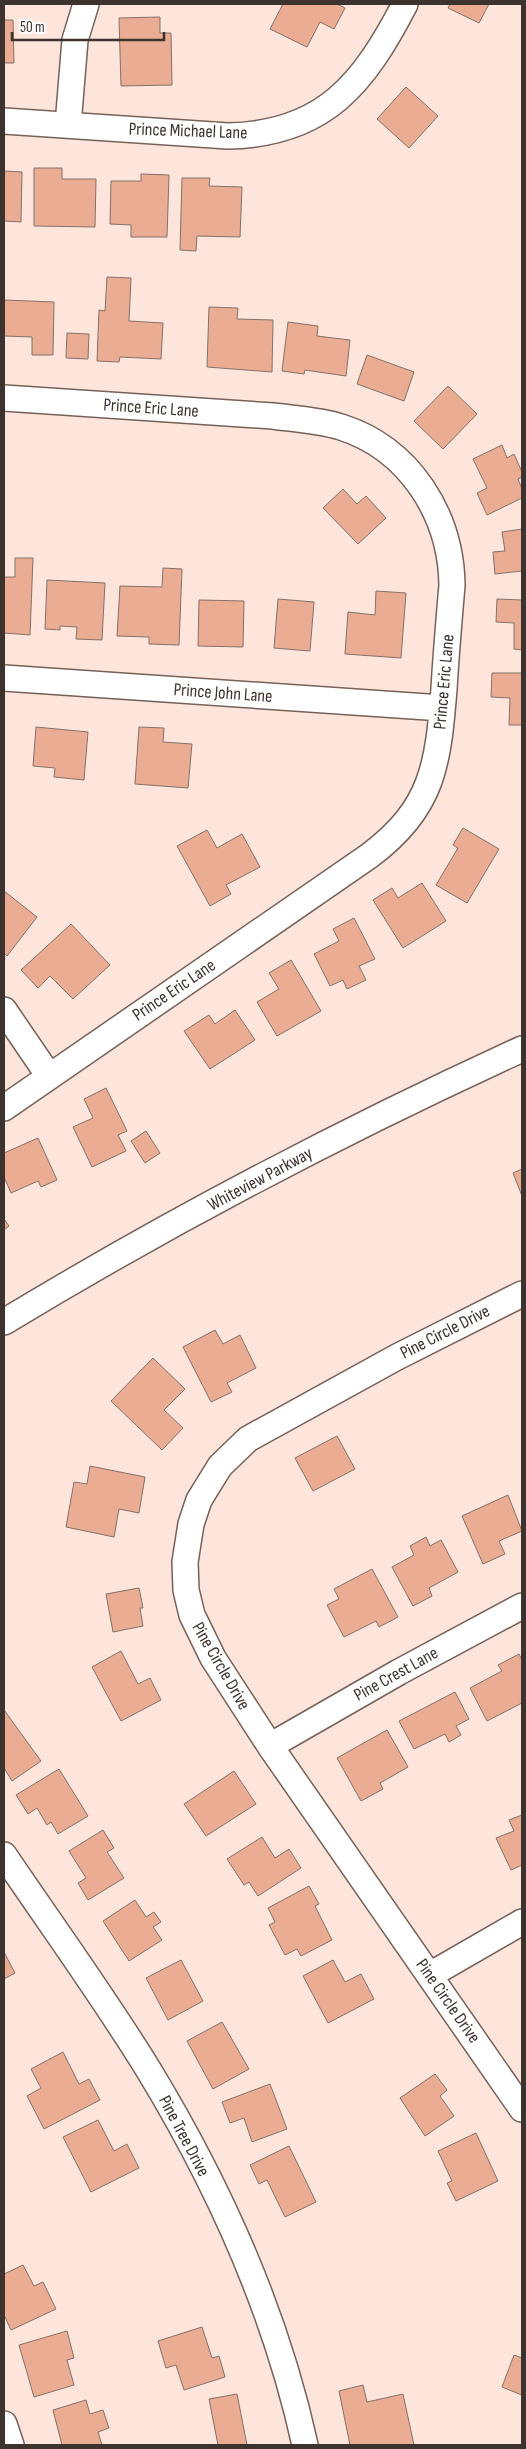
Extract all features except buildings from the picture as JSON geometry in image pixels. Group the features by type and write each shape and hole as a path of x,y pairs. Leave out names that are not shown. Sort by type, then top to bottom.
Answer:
{"street":[{"path":"68,125 75,40 86,4"},
{"name":"Prince Michael Lane","path":"4,121 228,136 265,133 283,128 318,112 361,76 379,52 405,4"},
{"name":"Prince Eric Lane","path":"4,398 316,421 344,428 384,449 407,469 425,490 439,517 449,548 452,586 438,751 429,782 414,810 391,839 4,1108"},
{"name":"Prince John Lane","path":"4,678 442,708"},
{"path":"4,1010 49,1076"},
{"name":"Whiteview Parkway","path":"4,1322 173,1224 279,1168 415,1099 522,1049"},
{"name":"Pine Circle Drive","path":"522,1294 397,1356 260,1431 229,1456 205,1488 194,1512 188,1536 185,1562 188,1603 205,1646 270,1746 522,2109"},
{"name":"Pine Crest Lane","path":"270,1746 399,1672 522,1606"},
{"name":"Pine Tree Drive","path":"4,1855 119,2024 148,2070 191,2146 230,2227 263,2307 285,2369 305,2445"},
{"path":"430,1975 522,1922"},
{"path":"4,2424 11,2445"}]}
